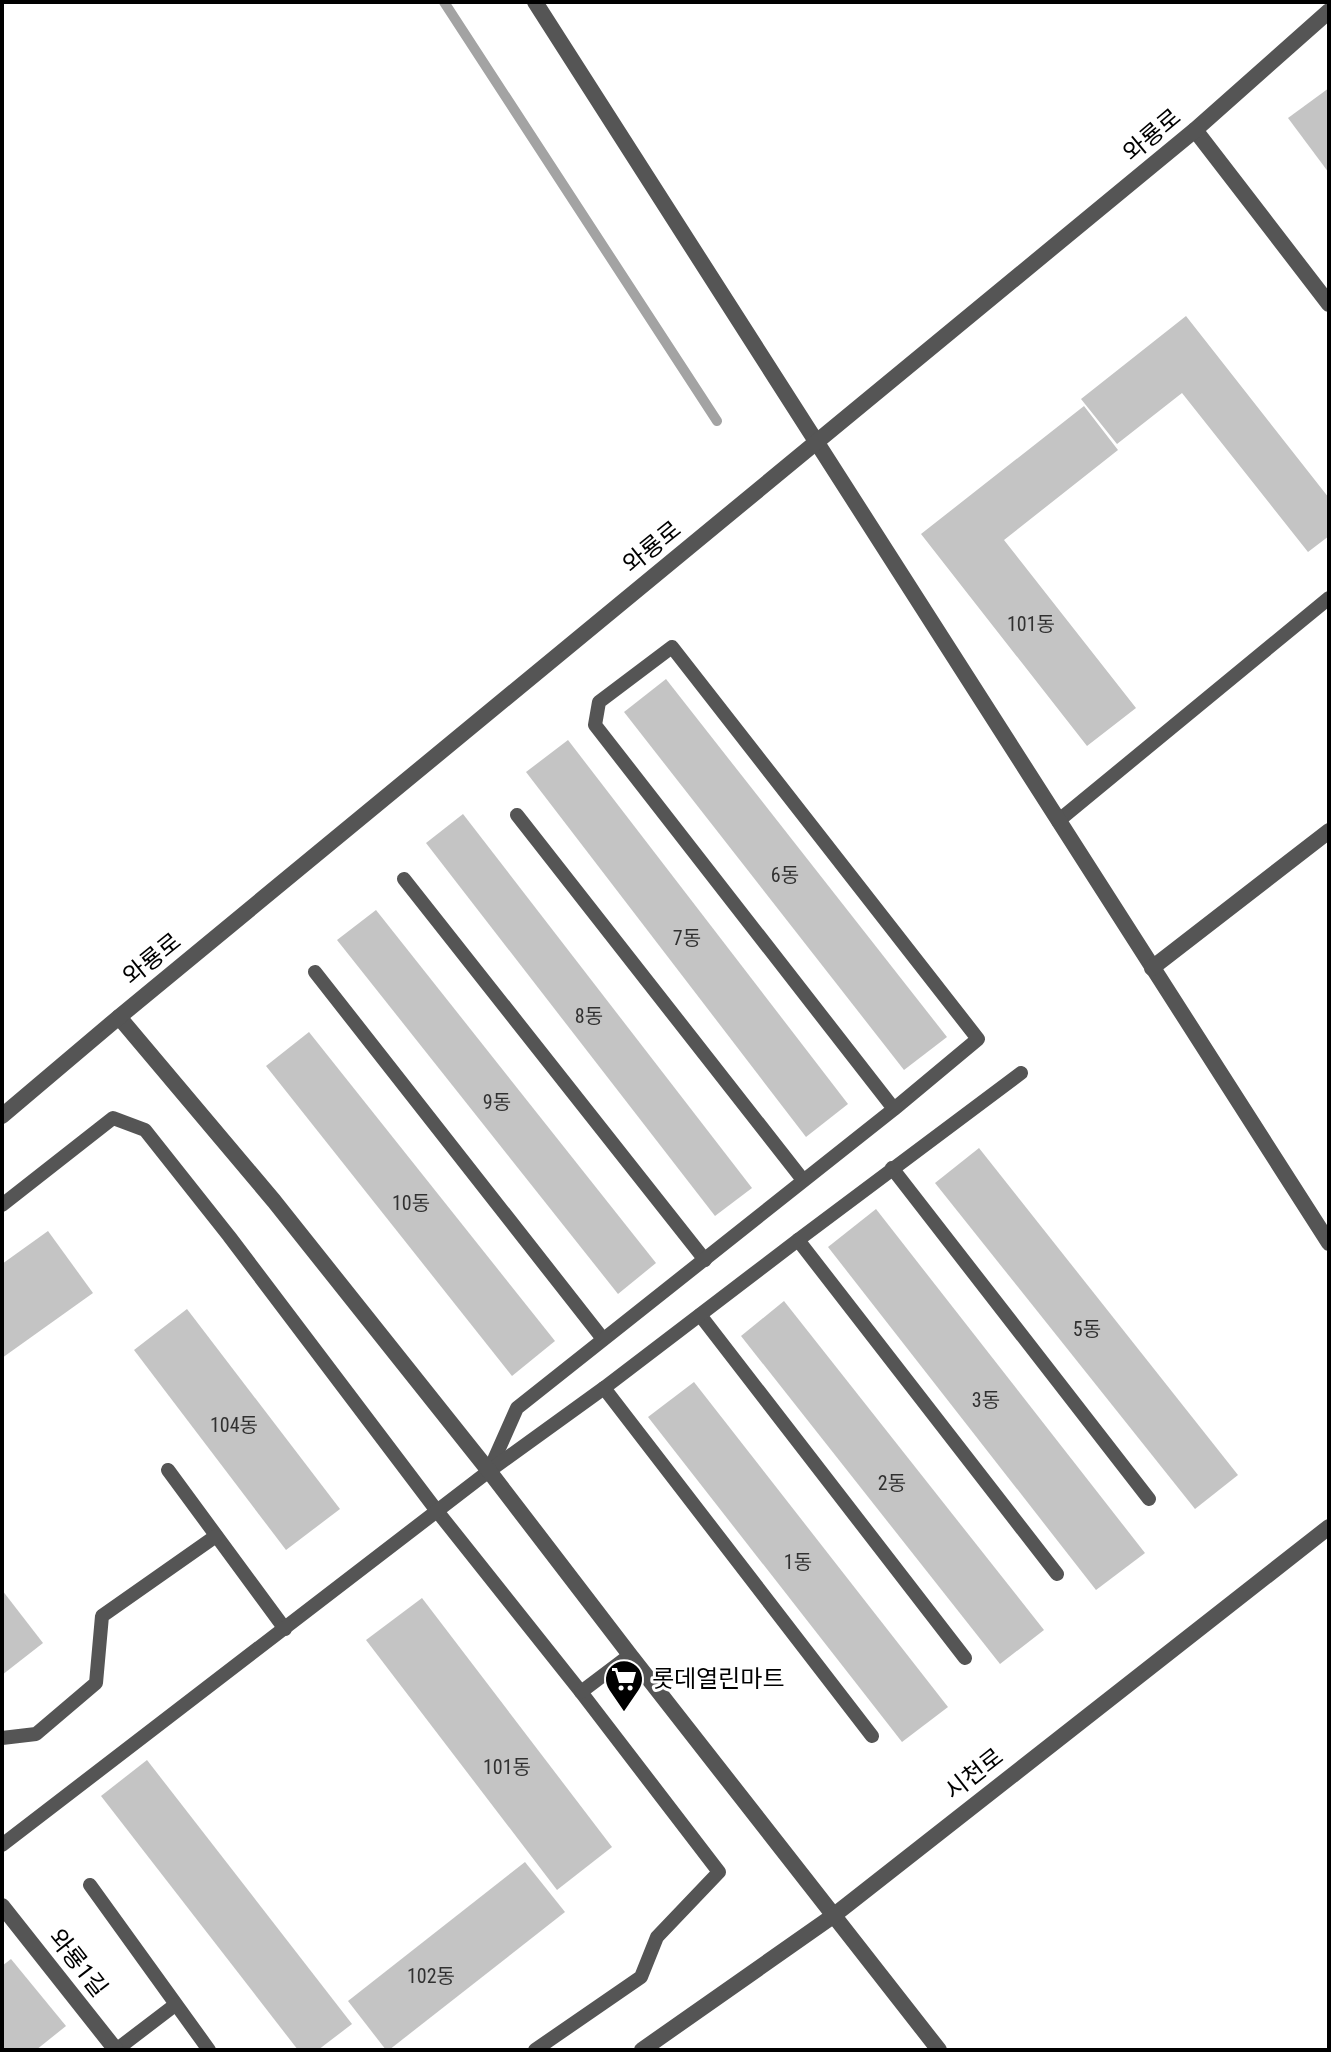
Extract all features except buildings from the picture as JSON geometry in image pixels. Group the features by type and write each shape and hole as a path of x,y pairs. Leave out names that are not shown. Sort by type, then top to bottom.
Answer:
{"street":[{"path":"535,2 1329,1243"},
{"name":"와룡로","path":"2,1116 1195,130 1329,11"},
{"path":"1195,130 1329,304"},
{"path":"1152,968 1329,831"},
{"path":"119,1017 274,1201 489,1471 939,2050"},
{"name":"시천로","path":"642,2050 833,1916 1329,1527"},
{"name":"와룡1길","path":"2,1906 116,2050"}],"lane":[{"path":"1058,821 1329,598"},
{"path":"489,1471 517,1408 894,1109 978,1039 672,647 599,702 595,725 894,1109"},
{"path":"517,815 803,1180"},
{"path":"404,879 705,1260"},
{"path":"315,972 603,1339"},
{"path":"2,1845 489,1471 604,1388 1021,1073"},
{"path":"2,1205 113,1118 145,1130 719,1872 657,1937 641,1977 535,2050"},
{"path":"892,1168 1149,1499"},
{"path":"798,1240 1057,1574"},
{"path":"700,1315 965,1658"},
{"path":"604,1388 872,1736"},
{"path":"168,1470 285,1629"},
{"path":"2,1738 36,1734 96,1683 102,1616 216,1536"},
{"path":"581,1692 630,1655"},
{"path":"90,1885 209,2050"},
{"path":"116,2050 175,2005"}],"waterway":[{"path":"444,2 717,421"}],"place":[{"name":"롯데열린마트","path":"624,1713"}]}
